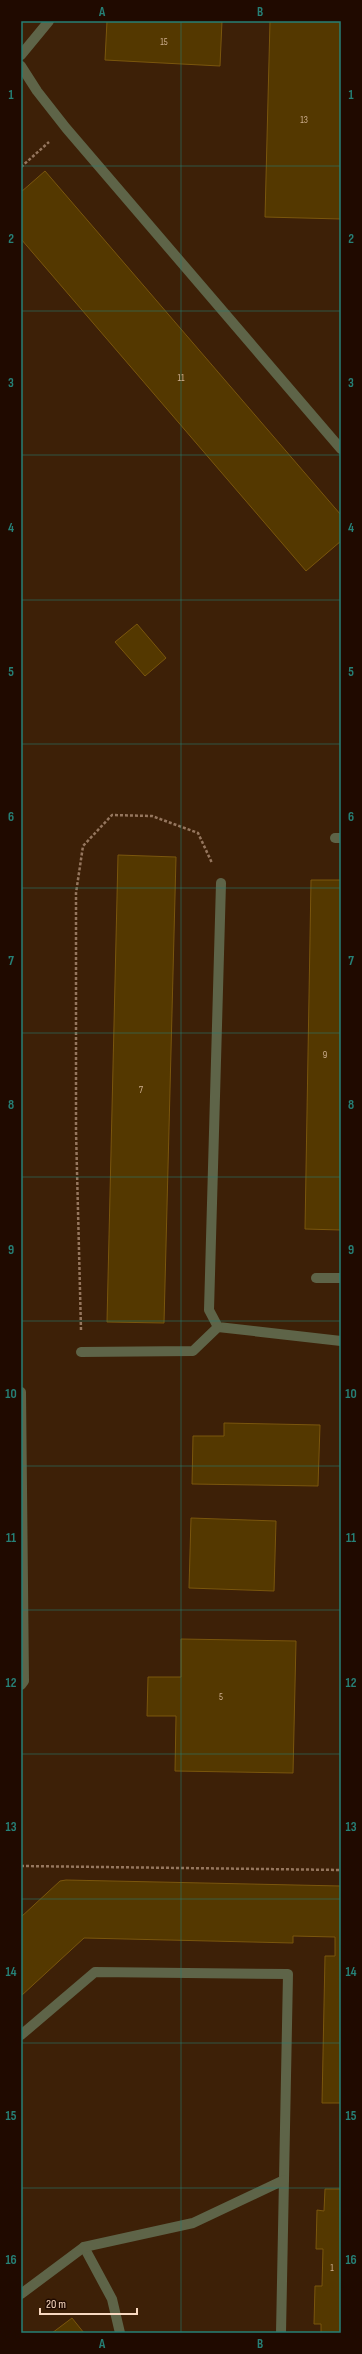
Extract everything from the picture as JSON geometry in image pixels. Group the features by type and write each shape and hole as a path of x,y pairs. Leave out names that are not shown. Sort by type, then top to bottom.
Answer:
{"street":[{"path":"21,55 49,21"},
{"path":"21,66 37,91 66,128 341,449"},
{"path":"218,1328 209,1310 221,883"},
{"path":"316,1278 341,1278"},
{"path":"81,1352 193,1351 218,1328 341,1341"},
{"path":"21,1392 24,1665 24,1680 21,1684"},
{"path":"21,2035 95,1972 288,1974 281,2333"},
{"path":"21,2294 84,2247 193,2223 284,2180"},
{"path":"84,2247 112,2299 120,2333"}],"path":[{"path":"21,167 66,128"},
{"path":"81,1352 76,1130 76,900 83,846 112,816 152,816 198,833 221,883"},
{"path":"21,1866 341,1870"}],"building":[{"path":"107,21 222,21 220,66 105,60"},
{"path":"270,21 341,21 341,219 265,217"},
{"path":"45,171 341,515 341,541 306,571 21,239 21,192"},
{"path":"137,624 166,658 145,676 115,642"},
{"path":"118,855 176,857 164,1323 107,1322"},
{"path":"311,880 341,880 341,1230 305,1229"},
{"path":"224,1423 320,1425 318,1486 192,1484 193,1436 224,1436"},
{"path":"191,1518 276,1521 274,1591 189,1588"},
{"path":"181,1639 296,1641 293,1773 175,1771 176,1716 147,1716 148,1677 181,1677"},
{"path":"60,1881 341,1886 341,2103 322,2103 325,1956 335,1956 335,1937 293,1936 293,1943 84,1938 21,1996 21,1917"},
{"path":"325,2189 341,2189 341,2333 321,2333 321,2324 314,2324 315,2286 322,2286 323,2249 316,2249 317,2210 324,2211"},
{"path":"72,2318 84,2333 52,2333"}]}
